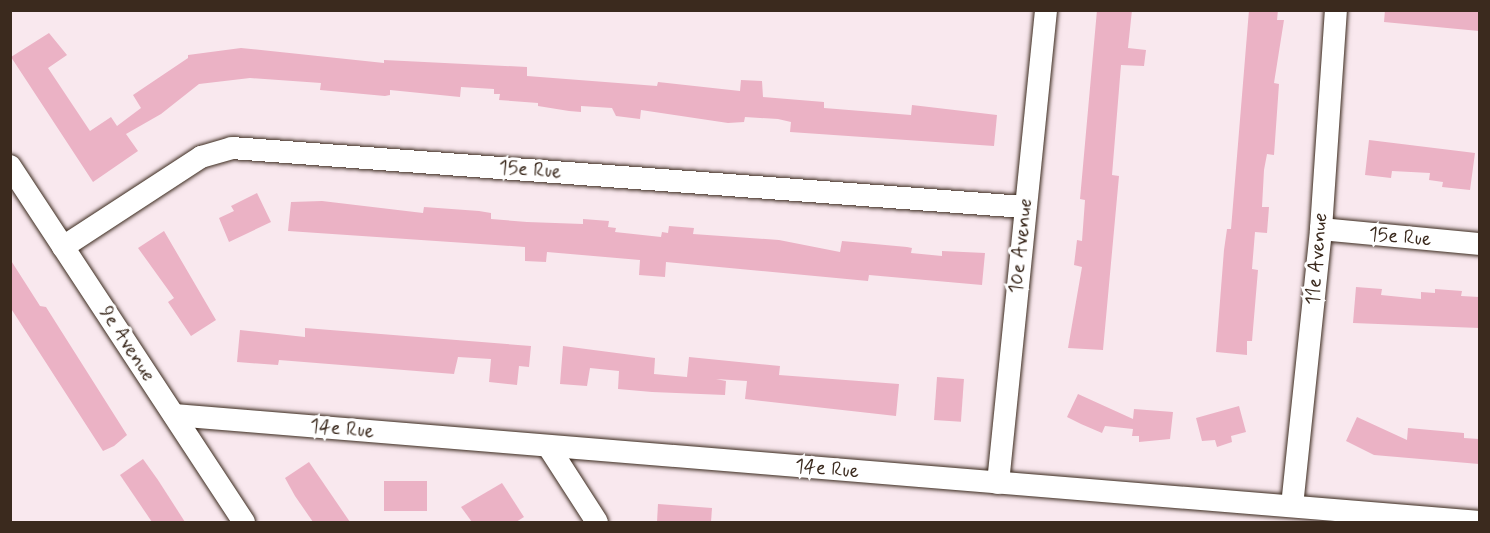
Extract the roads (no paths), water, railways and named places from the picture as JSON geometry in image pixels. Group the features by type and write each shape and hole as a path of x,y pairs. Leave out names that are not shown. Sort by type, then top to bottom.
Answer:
{"street":[{"name":"10e Avenue","path":"998,483 1046,10"},
{"name":"11e Avenue","path":"1292,506 1321,229 1336,10"},
{"name":"15e Rue","path":"63,247 201,157 232,148 1025,207"},
{"name":"9e Avenue","path":"10,166 244,522"},
{"name":"15e Rue","path":"1321,229 1479,244"},
{"name":"14e Rue","path":"174,415 1479,522"},
{"path":"548,446 597,522"}]}
